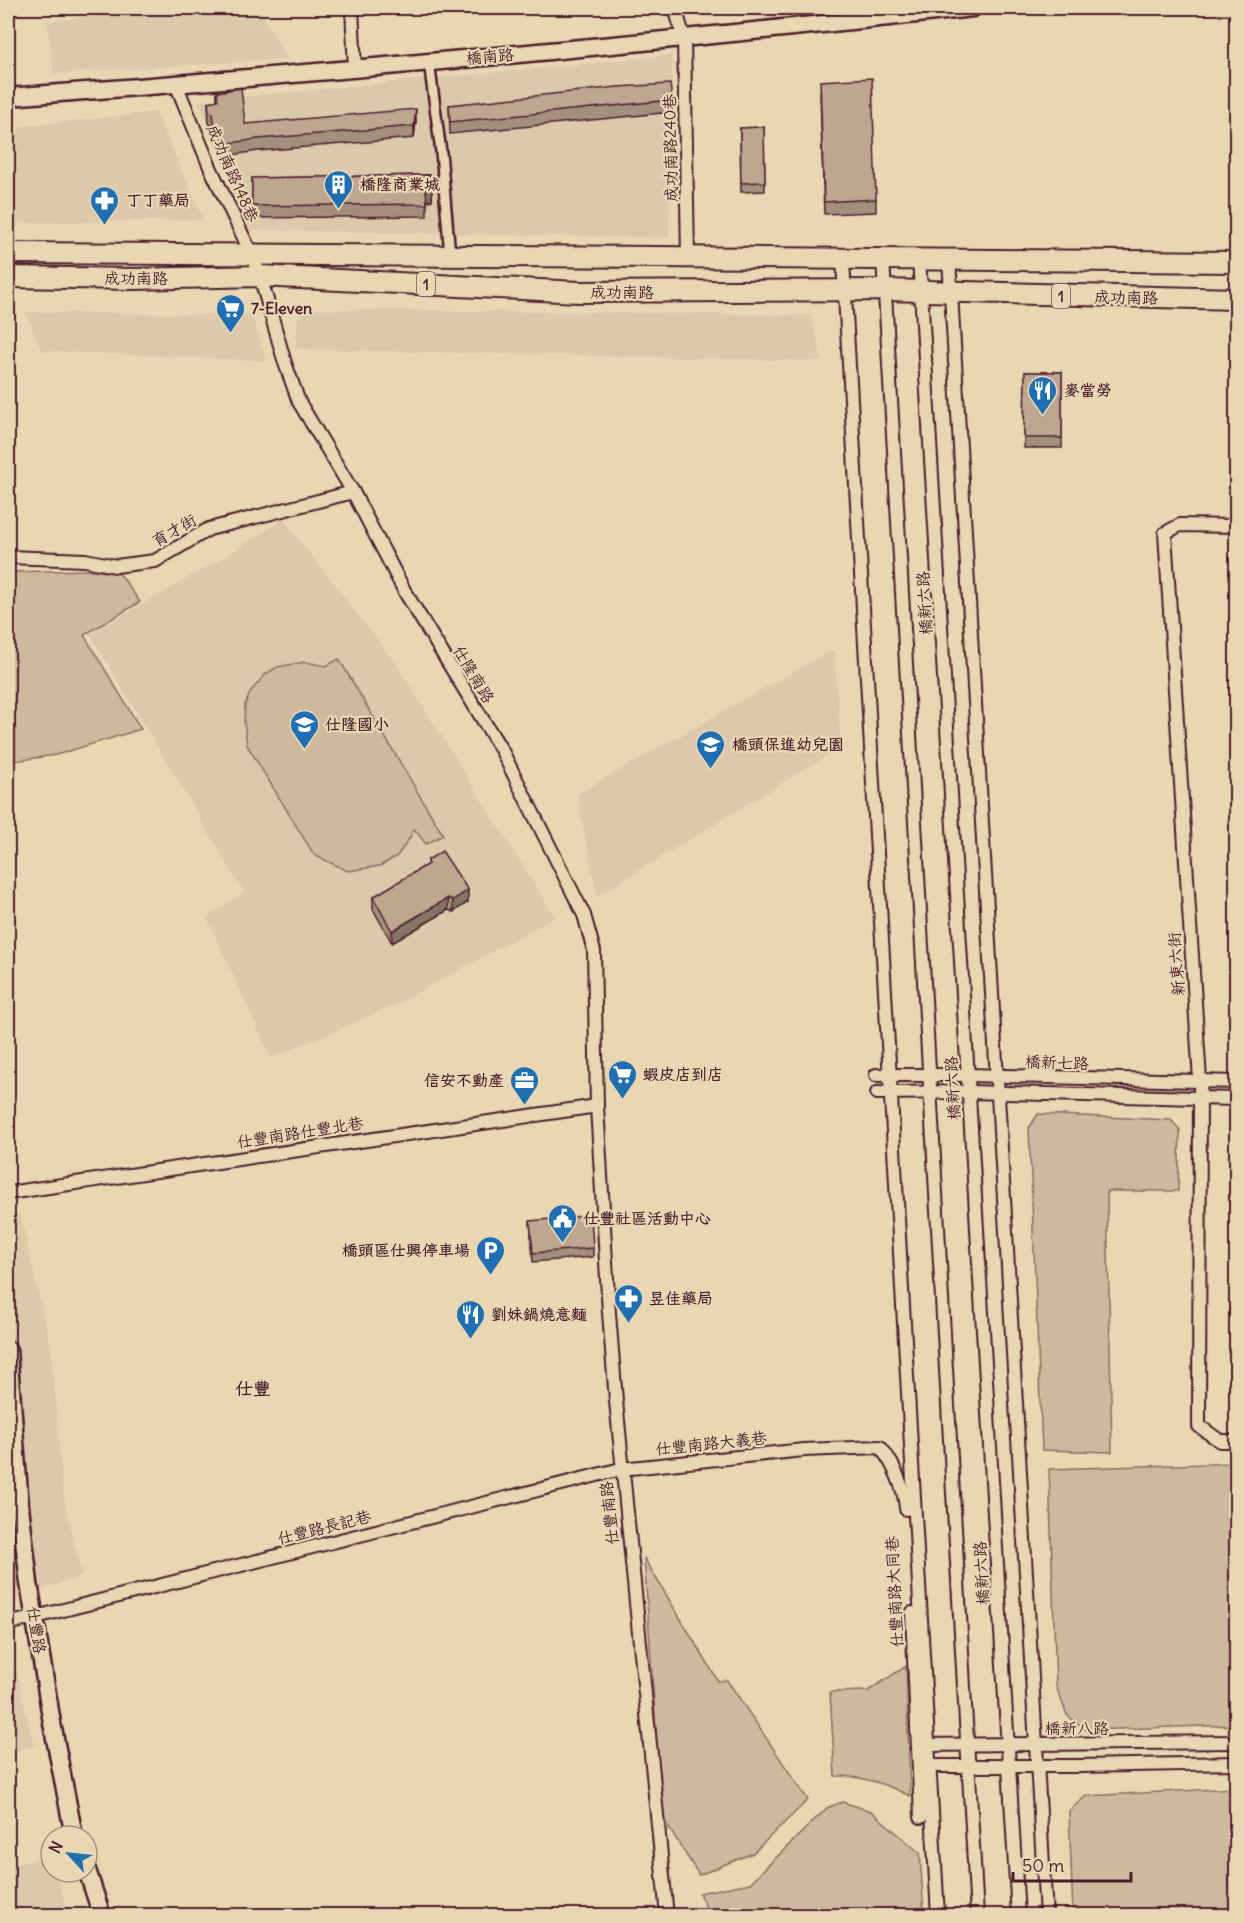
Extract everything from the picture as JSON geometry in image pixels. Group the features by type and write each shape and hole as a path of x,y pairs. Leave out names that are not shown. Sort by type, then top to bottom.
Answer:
{"main road":[{"name":"成功南路","path":"8,253 688,256 843,260 920,258 1236,262"},
{"name":"成功南路","path":"8,277 134,279 260,276 579,291 921,291 1236,299"}],"street":[{"path":"352,8 355,69"},
{"name":"成功南路240巷","path":"675,8 684,38 688,256"},
{"name":"橋南路","path":"8,97 355,69 973,8"},
{"path":"429,62 441,152 450,255"},
{"name":"成功南路148巷","path":"176,84 210,167 260,276"},
{"name":"橋新六路","path":"883,258 976,1916"},
{"name":"橋新六路","path":"920,258 1018,1916"},
{"path":"949,259 1046,1916"},
{"path":"843,260 883,1093 924,1766 938,1916"},
{"name":"仕隆南路","path":"260,276 285,363 299,402 353,492 405,592 502,752 584,915 594,951 597,1106"},
{"name":"育才街","path":"8,557 85,560 116,566 155,561 209,529 353,492"},
{"name":"新東六街","path":"1236,526 1180,525 1165,533 1200,1081 1199,1426 1220,1441 1236,1441"},
{"name":"橋新七路","path":"882,1075 1236,1082"},
{"name":"橋新七路","path":"883,1093 969,1092 1236,1100"},
{"name":"仕豐南路仕豐北巷","path":"8,1193 597,1106"},
{"name":"仕豐南路","path":"597,1106 621,1469 667,1916"},
{"name":"仕豐路","path":"8,1350 20,1506 34,1616 70,1824"},
{"name":"仕豐南路大同巷","path":"804,1450 880,1446 887,1455 906,1497 923,1745"},
{"name":"仕豐南路大義巷","path":"621,1469 804,1450"},
{"name":"仕豐路長記巷","path":"8,1624 621,1469"},
{"name":"橋新八路","path":"923,1745 1236,1742"},
{"path":"924,1766 1236,1763"},
{"path":"921,1817 924,1766"},
{"path":"92,1884 102,1916"}],"shaded area":[{"path":"175,8 259,8 287,59 54,74 47,21"},
{"name":"橋隆商業城","path":"672,55 669,238 250,230 199,101"},
{"path":"156,112 204,220 8,223 8,128"},
{"path":"299,309 811,315 822,361 295,349"},
{"path":"25,312 252,315 267,361 42,351"},
{"name":"仕隆國小","path":"283,519 397,665 555,917 395,1005 271,1058 207,918 244,892 90,634 223,558"},
{"path":"91,570 120,574 140,602 84,635 141,729 56,755 8,762 8,572"},
{"name":"橋頭保進幼兒園","path":"834,649 841,747 597,896 577,794"},
{"path":"339,659 443,835 426,844 414,829 397,856 380,866 348,871 314,855 247,745 244,722 245,705 251,691 266,674 277,667 305,662 326,666"},
{"path":"1038,1114 1171,1120 1180,1130 1178,1191 1107,1191 1112,1452 1042,1450 1029,1128"},
{"path":"20,1214 51,1348 63,1494 82,1576 8,1601 8,1217"},
{"path":"1236,1463 1236,1725 1086,1730 1067,1715 1056,1686 1049,1469"},
{"path":"644,1558 718,1681 727,1680 808,1800 753,1853 699,1875 662,1817"},
{"path":"8,1632 34,1747 8,1752"},
{"path":"906,1666 910,1796 874,1781 835,1776 830,1692 868,1691"},
{"path":"1236,1788 1236,1915 1073,1915 1069,1811 1086,1796"},
{"path":"842,1802 871,1811 920,1853 924,1915 710,1915 699,1893 750,1883 827,1808"},
{"path":"39,1859 39,1884 59,1884 68,1915 8,1915 8,1866"}],"building":[{"path":"872,78 876,199 824,202 820,81"},
{"path":"670,84 672,100 450,122 449,105 618,87"},
{"path":"241,88 245,124 416,109 414,126 258,139 225,144 223,134 219,134 218,124 214,123 213,113 209,112 208,102 218,100 217,92"},
{"path":"764,127 765,182 741,183 740,128"},
{"path":"432,175 432,187 426,189 427,204 252,206 252,178"},
{"name":"麥當勞","path":"1025,372 1062,372 1062,438 1024,438"},
{"path":"442,851 468,890 453,900 448,898 392,931 373,897 428,864 428,860"},
{"name":"仕豐社區活動中心","path":"591,1215 593,1248 533,1253 530,1221"}],"place":[{"name":"橋隆商業城","path":"339,210"},
{"name":"丁丁藥局","path":"105,226"},
{"name":"7-Eleven","path":"230,334"},
{"name":"麥當勞","path":"1043,416"},
{"name":"仕隆國小","path":"304,750"},
{"name":"橋頭保進幼兒園","path":"711,770"},
{"name":"蝦皮店到店","path":"622,1100"},
{"name":"信安不動產","path":"525,1106"},
{"name":"仕豐社區活動中心","path":"562,1244"},
{"name":"橋頭區仕興停車場","path":"491,1276"},
{"name":"昱佳藥局","path":"628,1324"},
{"name":"劉妹鍋燒意麵","path":"470,1340"}],"district":[{"name":"仕豐","path":"253,1388"}]}
